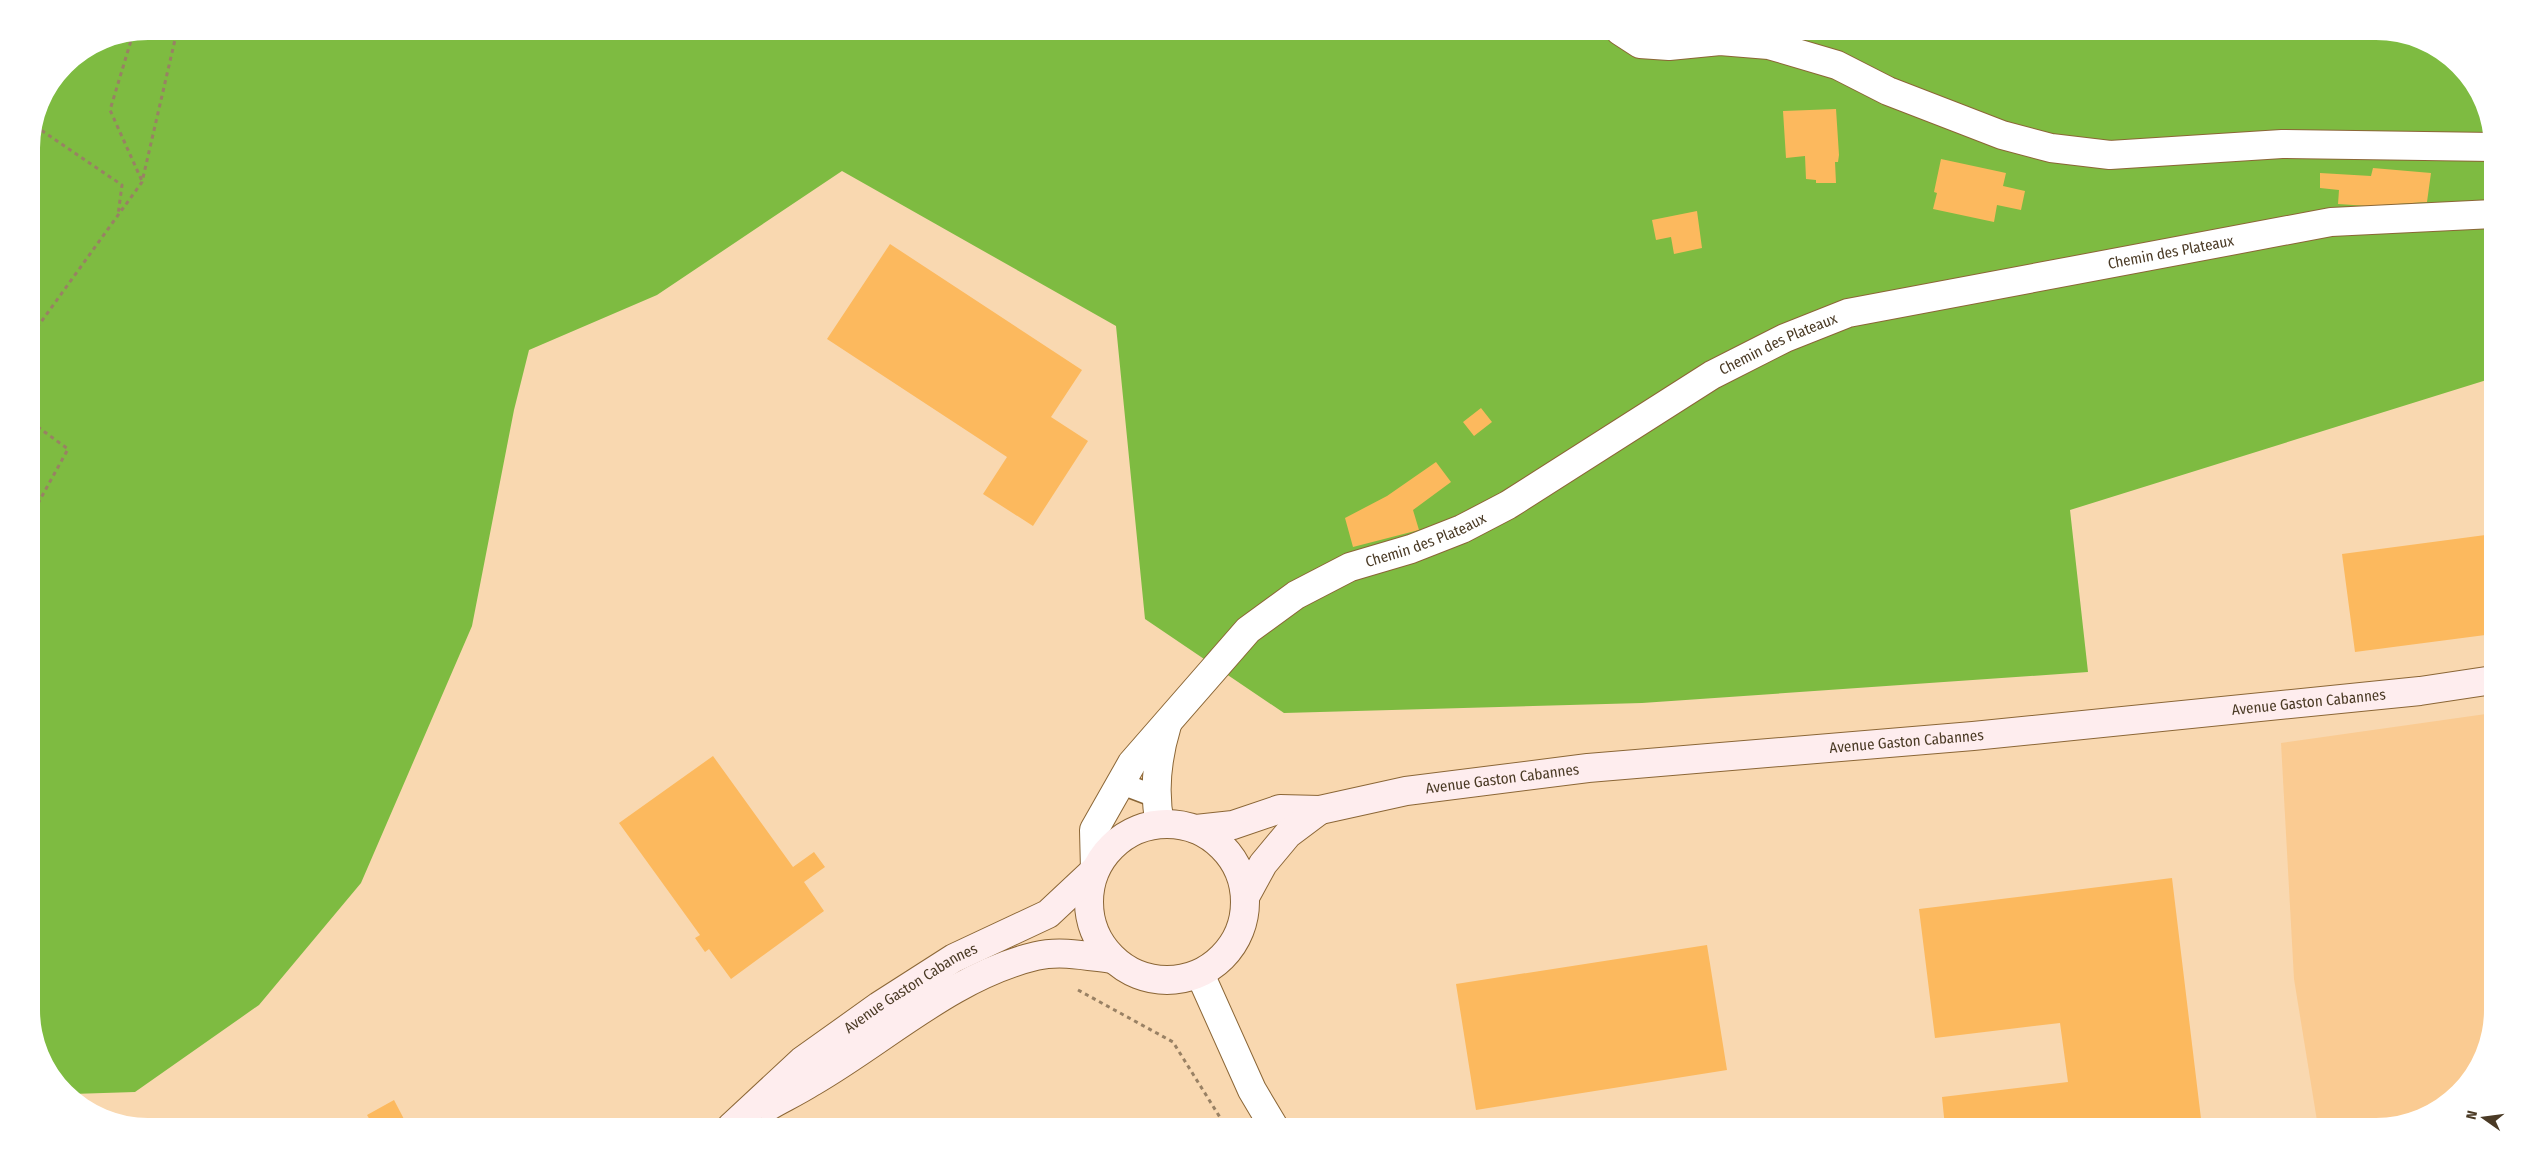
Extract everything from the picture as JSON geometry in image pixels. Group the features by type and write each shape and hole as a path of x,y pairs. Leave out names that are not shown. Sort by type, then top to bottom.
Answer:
{"main road":[{"name":"Avenue Gaston Cabannes","path":"1196,830 1233,825 1280,809 1320,810 1406,791 1588,768 1973,736 2410,692 2484,681"},
{"name":"Avenue Gaston Cabannes","path":"1245,897 1263,864 1288,834 1320,810"},
{"path":"1158,811 1178,825 1196,830 1215,840 1230,856 1240,875 1245,897 1243,920 1234,942 1219,960 1200,974 1177,980 1153,980 1131,973 1112,959 1098,940 1090,917 1088,893 1095,870 1106,852 1122,838 1140,828 1158,811"},
{"name":"Avenue Gaston Cabannes","path":"742,1118 802,1062 879,1006 954,958 1048,914 1095,870"},
{"name":"Avenue Gaston Cabannes","path":"747,1118 813,1082 961,986 1004,966 1038,955 1076,955 1112,959"}],"street":[{"path":"1634,40 1640,44 1668,46 1720,41 1769,45 1837,66 1888,92 2002,135 2051,148 2110,155 2282,144 2484,147"},
{"name":"Chemin des Plateaux","path":"1095,870 1094,830 1120,783 1143,748 1167,724 1248,630 1296,595 1350,567 1411,549 1462,529 1541,485 1712,375 1784,338 1848,313 2331,222 2484,214"},
{"name":"Chemin des Plateaux","path":"1158,811 1158,755 1167,724"},
{"path":"1200,974 1252,1090 1269,1118"}],"lane":[{"path":"1120,783 1158,811"}],"path":[{"path":"40,323 142,182 174,40"},
{"path":"131,42 110,110 142,182"},
{"path":"42,131 122,185 118,216"},
{"path":"40,428 68,449 40,500"},
{"path":"1038,955 1044,971 1173,1042 1220,1118"}],"shaded area":[{"path":"2484,714 2484,1010 2482,1031 2476,1051 2462,1076 2436,1100 2411,1112 2397,1116 2376,1118 2317,1118 2294,979 2281,743"}],"green space":[{"path":"148,40 2383,40 2417,48 2442,62 2462,82 2476,107 2484,141 2484,381 2070,510 2088,672 1642,703 1284,713 1145,619 1116,326 842,171 657,295 529,350 514,410 472,626 361,883 259,1005 135,1092 80,1094 62,1076 54,1064 44,1038 40,1017 40,141 46,113 51,100 62,82 88,58 100,51 120,44"}],"building":[{"path":"1836,109 1839,155 1838,162 1835,162 1836,183 1816,183 1816,180 1806,179 1805,156 1786,158 1783,111"},
{"path":"1941,159 2006,173 2003,186 2025,191 2021,210 1997,205 1994,222 1933,209 1937,193 1934,192"},
{"path":"2373,168 2431,173 2427,202 2368,206 2338,204 2339,190 2320,188 2320,173 2371,176"},
{"path":"1697,211 1702,248 1674,254 1671,237 1656,240 1652,220"},
{"path":"890,244 1082,370 1051,417 1088,441 1033,526 983,494 1007,457 827,339"},
{"path":"1481,408 1492,422 1474,436 1463,422"},
{"path":"1436,462 1451,482 1413,510 1419,530 1353,547 1345,518 1387,496"},
{"path":"2484,535 2484,635 2355,652 2342,554"},
{"path":"713,756 793,867 814,852 825,867 804,882 824,911 731,979 709,949 705,952 695,938 700,935 619,823"},
{"path":"2172,878 2201,1118 1944,1118 1942,1097 2068,1082 2060,1023 1935,1038 1919,909"},
{"path":"1707,945 1727,1070 1476,1110 1456,984"},
{"path":"394,1100 403,1118 369,1118 367,1115"}]}
